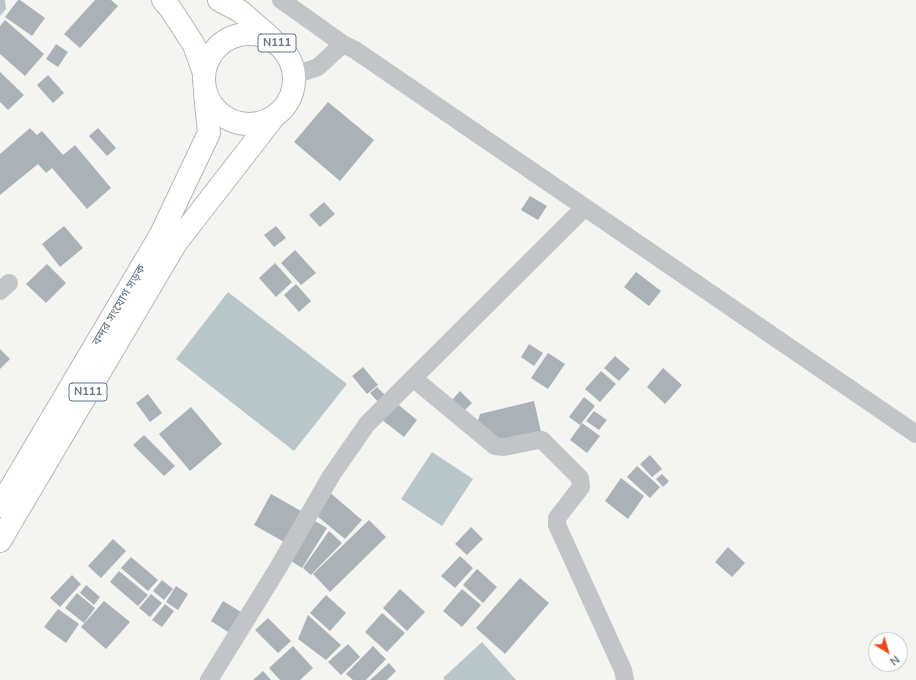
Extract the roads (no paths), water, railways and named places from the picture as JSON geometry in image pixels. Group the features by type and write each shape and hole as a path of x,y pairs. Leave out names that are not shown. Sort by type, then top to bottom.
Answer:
{"highway":[{"name":"বন্দর সংযোগ সড়ক","path":"0,506 161,234 209,133 204,83 194,45 170,8 163,0"},
{"name":"N111","path":"219,0 240,11 280,46 288,54 295,75 294,88 290,100 283,110 273,118 260,123 246,125 233,122 221,116 211,106 204,83 208,60 216,48 227,39 241,34 255,34 268,38 280,46"},
{"name":"বন্দর সংযোগ সড়ক","path":"0,541 176,243 273,118"}],"street":[{"path":"280,0 916,434"},
{"path":"295,75 318,67 343,44"},
{"path":"209,680 278,568 331,476 367,424 585,207"},
{"path":"413,378 496,446 504,448 542,440 580,478 582,487 557,518 557,525 623,670 625,680"}]}
